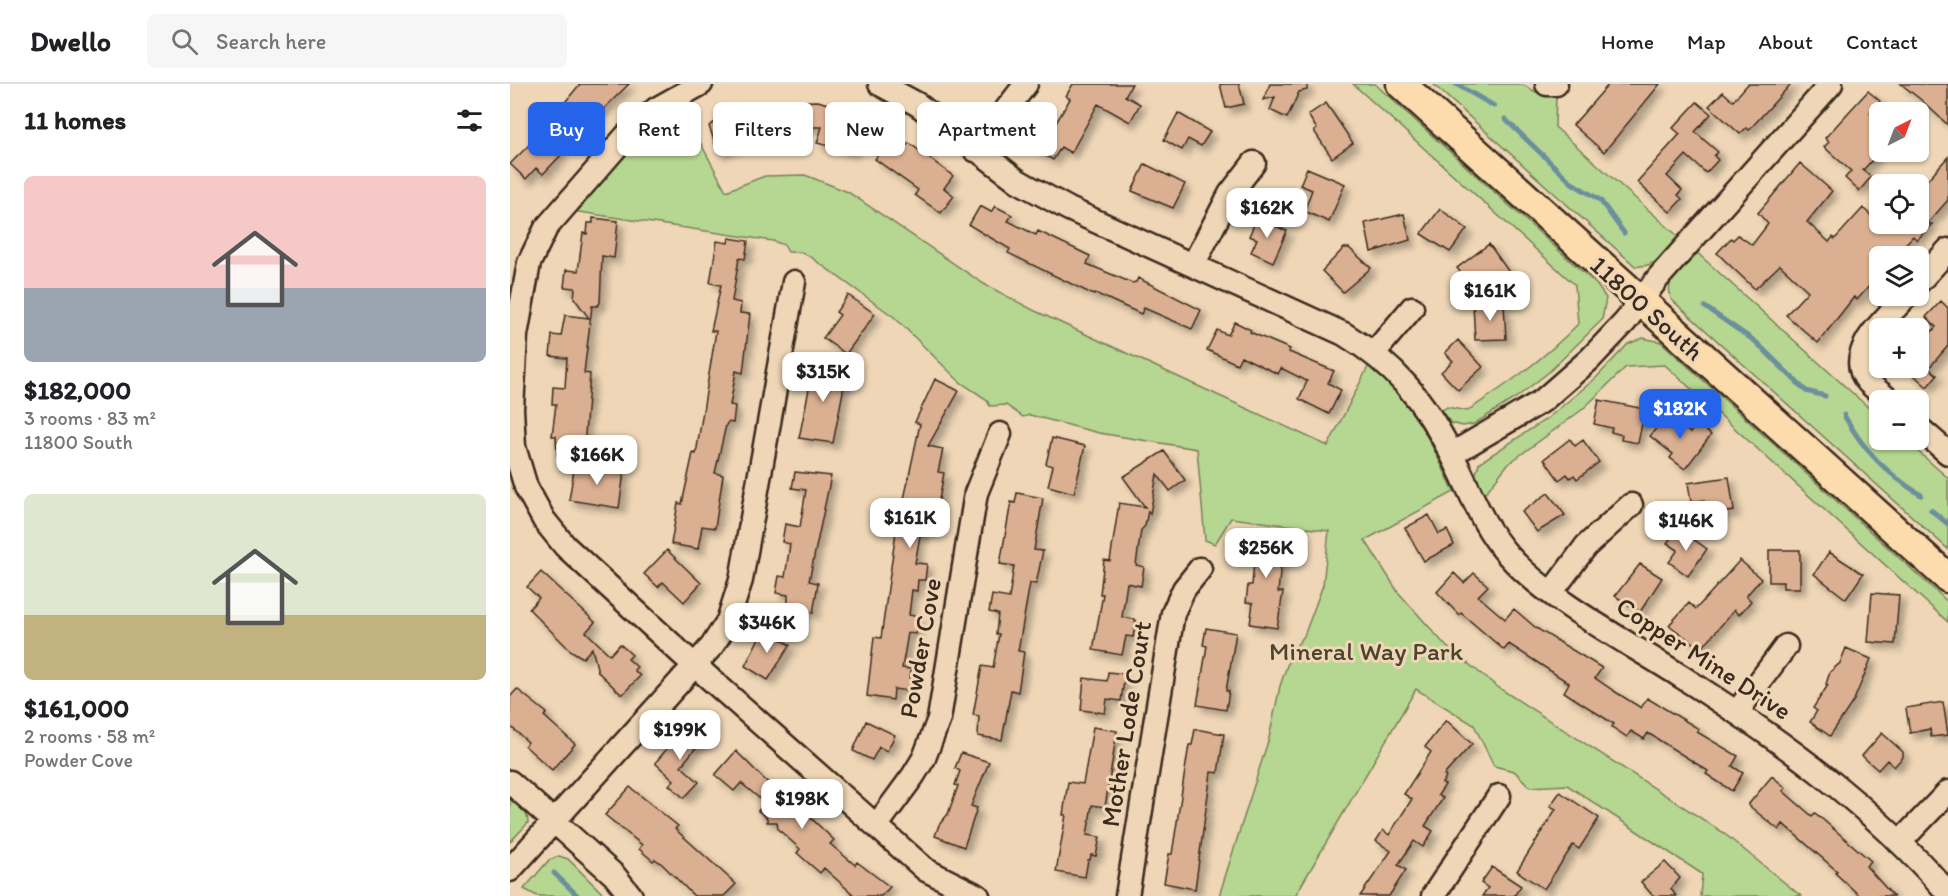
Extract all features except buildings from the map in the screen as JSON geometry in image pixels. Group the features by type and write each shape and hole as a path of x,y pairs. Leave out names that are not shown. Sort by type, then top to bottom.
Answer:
{"main road":[{"name":"11800 South","path":"1401,84 1948,578"}],"street":[{"path":"701,84 656,109 626,136 546,228 529,263 521,298 512,409 514,447 526,487 544,520 565,546 695,665 926,870 978,896"},
{"name":"Copper Mine Drive","path":"880,84 917,104"},
{"path":"1012,102 1026,84"},
{"path":"1547,84 1556,84"},
{"path":"1452,454 1512,420 1569,380 1620,328 1662,273 1832,84"},
{"name":"Copper Mine Drive","path":"983,156 1018,181 1069,209 1344,334 1374,353 1416,396 1452,454 1476,509 1491,534 1529,576 1551,593 1737,712 1822,772 1900,842 1948,893"},
{"path":"1193,265 1230,194 1254,163"},
{"path":"1929,271 1948,250"},
{"path":"510,870 716,641 736,600 794,282"},
{"path":"1878,390 1866,380 1860,362 1866,341 1898,306"},
{"path":"1374,353 1412,308"},
{"name":"Powder Cove","path":"877,825 924,758 939,719 976,493 1000,434"},
{"path":"1929,437 1948,453"},
{"path":"1551,593 1586,546 1631,505"},
{"name":"Mother Lode Court","path":"1127,896 1173,613 1184,589 1200,569"},
{"path":"1737,712 1786,646"},
{"path":"510,782 614,875 631,896"},
{"path":"1900,842 1948,792"},
{"path":"1433,896 1499,796"}],"green space":[{"path":"1353,84 1375,84 1596,284 1606,298 1602,320 1549,372 1517,397 1474,424 1463,426 1451,423 1441,411 1447,407 1467,411 1525,370 1578,324 1575,285"},
{"path":"1433,84 1521,84 1538,93 1556,95 1555,127 1679,237 1655,262 1635,266"},
{"name":"Mineral Way Park","path":"701,144 726,191 765,176 805,175 848,192 984,284 1033,310 1328,446 1369,365 1384,378 1409,407 1429,440 1454,492 1365,540 1398,592 1446,646 1499,688 1721,831 1801,896 1700,896 1702,874 1567,785 1530,787 1514,771 1494,766 1474,725 1416,689 1295,896 1219,896 1269,738 1280,686 1292,651 1304,636 1323,585 1329,531 1231,518 1215,544 1205,540 1197,449 1099,433 1030,415 1023,417 1006,405 990,406 986,399 960,382 894,317 809,256 801,252 788,252 784,245 773,241 572,211 622,156 701,156"},
{"path":"1694,250 1869,408 1869,450 1916,450 1948,478 1948,549 1671,299 1670,285 1679,267"},
{"path":"1643,338 1661,342 1948,602 1948,622 1665,365 1626,367 1583,409 1508,464 1487,491 1480,495 1475,477 1479,463 1548,418 1596,378 1628,344"},
{"path":"510,797 525,811 528,823 510,842"},
{"path":"559,856 568,859 605,896 537,896 524,889 549,860"}],"waterway":[{"path":"1456,84 1494,106"},
{"path":"1505,119 1572,183 1600,200 1624,233"},
{"path":"1705,307 1756,342 1806,391 1825,396"},
{"path":"1844,415 1859,439 1877,460 1897,479 1921,495"},
{"path":"1931,510 1948,524"},
{"path":"554,873 578,896"}]}
